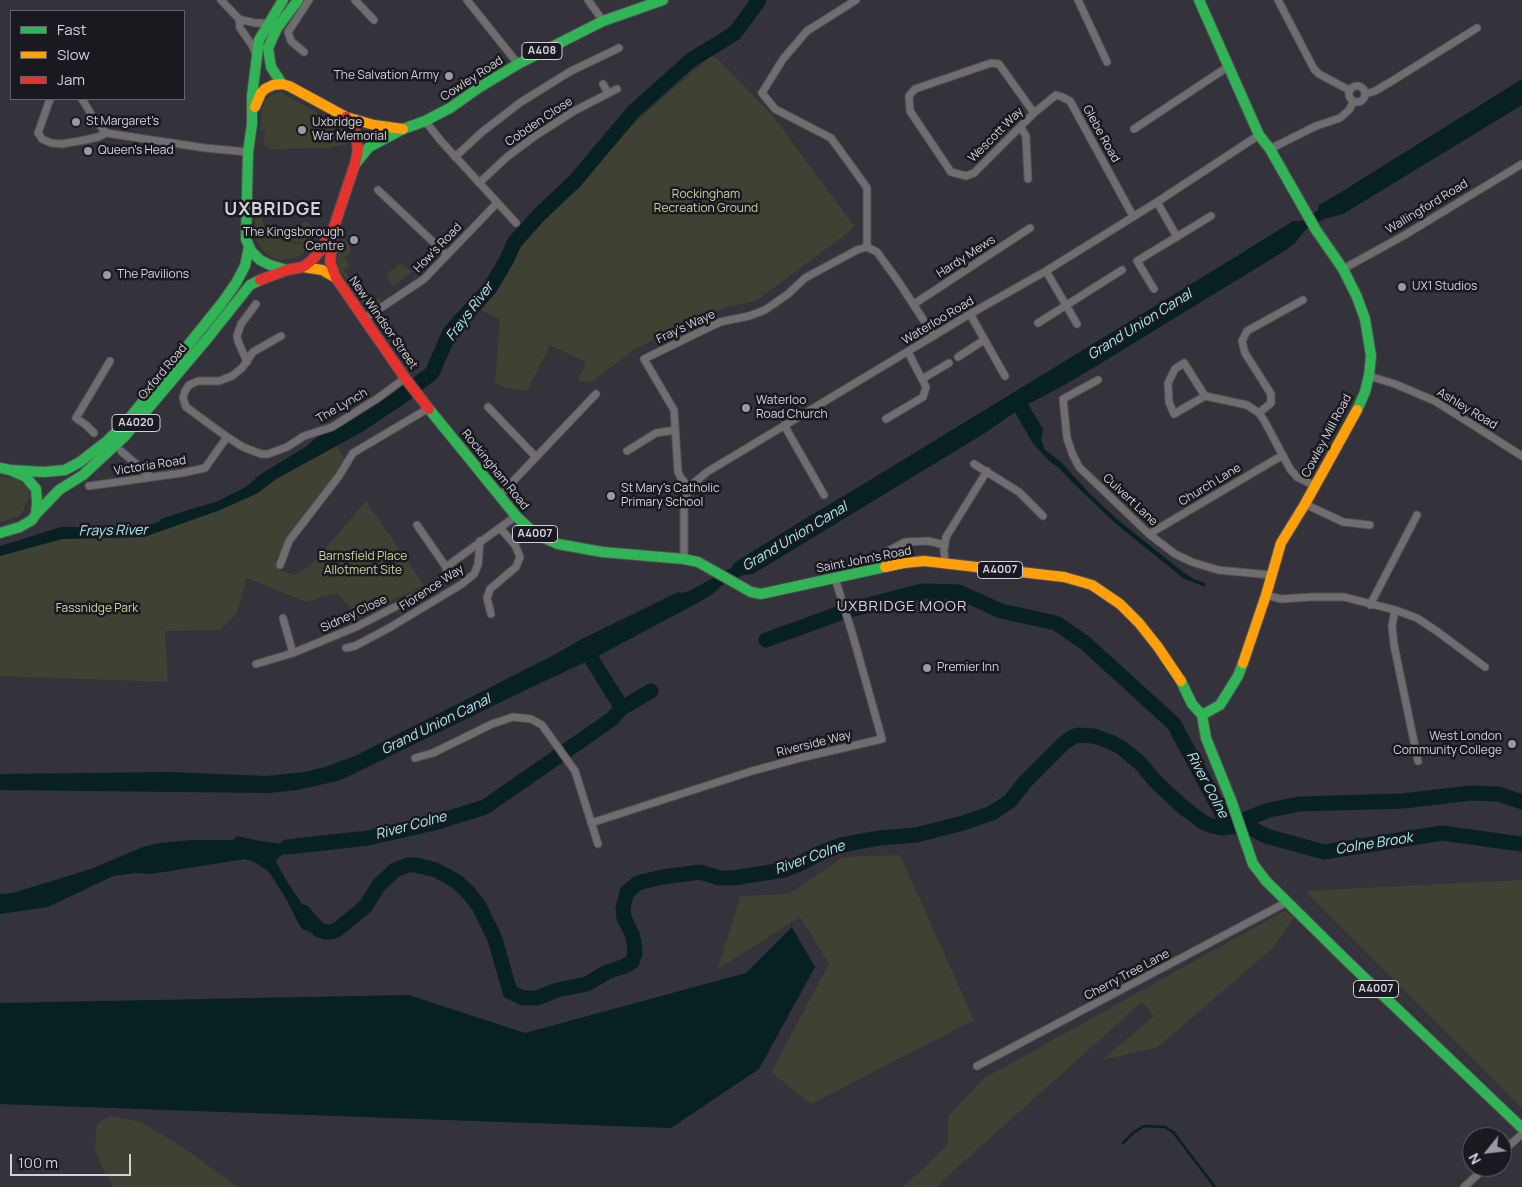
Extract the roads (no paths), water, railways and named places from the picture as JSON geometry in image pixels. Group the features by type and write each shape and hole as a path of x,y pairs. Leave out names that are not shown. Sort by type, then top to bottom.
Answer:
{"main road":[{"name":"A4020","path":"283,0 259,40 248,152 246,239 255,256 264,263 287,270 303,267"},
{"path":"282,84 271,66 268,48 277,28 298,0"},
{"name":"Cowley Road","path":"355,164 370,147 403,129 425,121 450,108 518,64 603,22 663,0"},
{"name":"Cowley Mill Road","path":"1200,0 1259,135 1270,148 1306,214 1343,269 1357,297 1365,319 1371,356 1365,392 1356,412 1281,543 1266,595 1238,676 1227,697 1220,705 1202,715"},
{"name":"A4020","path":"252,114 261,93 270,86 282,84"},
{"name":"Cowley Road","path":"282,84 346,117 374,125 403,129"},
{"path":"303,267 317,256 334,227 355,164 358,142 355,131 346,117"},
{"name":"A4007","path":"334,227 330,262 336,278"},
{"name":"Oxford Road","path":"5,469 44,472 65,470 80,462 106,441 128,420 222,303 246,266 249,247"},
{"path":"303,267 322,270 336,278"},
{"name":"Oxford Road","path":"0,533 32,520 59,490 83,475 125,436 250,285 287,270"},
{"name":"New Windsor Street","path":"336,278 407,380"},
{"name":"Rockingham Road","path":"407,380 516,516 535,534 558,544 602,552 684,559 698,562 708,566 739,586"},
{"path":"5,469 26,477 36,489 36,514"},
{"name":"Saint John's Road","path":"739,586 751,592 761,594 882,567 924,561 1064,576 1092,585 1120,604 1139,623 1168,660 1192,704 1202,715"},
{"name":"A4007","path":"1202,715 1206,738 1253,864 1266,881 1522,1128"}],"street":[{"path":"221,0 239,19 255,24 268,23"},
{"path":"304,52 291,40 288,32 309,0"},
{"path":"355,0 374,20"},
{"path":"467,0 518,64"},
{"path":"588,0 603,22"},
{"path":"856,0 806,31 783,59 762,93 775,109 831,138 866,188 867,247 876,252 898,281 934,336"},
{"path":"1078,0 1108,62"},
{"path":"1278,0 1314,69 1319,74 1349,90"},
{"path":"239,19 240,28 257,54"},
{"path":"1365,94 1375,91 1392,81 1477,28"},
{"path":"455,156 521,102 571,71 619,48"},
{"name":"Wescott Way","path":"990,64 999,64 1034,113 974,173 966,176 951,172 910,111 909,96 915,89 990,64"},
{"path":"1134,129 1229,66"},
{"path":"603,84 608,93"},
{"path":"1270,148 1316,126 1340,118 1354,102 1363,100 1365,94 1363,88 1359,86 1353,86 1349,90"},
{"name":"Cobden Close","path":"479,182 507,157 535,136 574,111 616,89"},
{"path":"1349,90 1350,98 1354,102"},
{"name":"Glebe Road","path":"1034,113 1056,95 1070,101 1133,216"},
{"path":"50,100 38,133 44,140 62,144 98,137 106,132"},
{"path":"83,100 93,117 106,132 205,148 248,152"},
{"path":"425,121 516,223"},
{"path":"1021,128 1026,136 1028,179"},
{"name":"Waterloo Road","path":"689,487 707,472 784,425 1046,271 1157,202 1259,135"},
{"name":"Wallingford Road","path":"1343,269 1522,164"},
{"path":"378,190 447,255"},
{"path":"1157,202 1177,237"},
{"name":"How's Road","path":"364,319 420,282 497,203"},
{"path":"1154,289 1137,261 1210,216"},
{"name":"Hardy Mews","path":"914,304 1030,228"},
{"name":"Fray's Waye","path":"689,487 678,472 674,410 644,359 720,322 749,316 766,310 788,294 804,278 857,250 867,247"},
{"path":"1038,323 1122,270"},
{"path":"1046,271 1077,324"},
{"path":"1259,413 1271,403 1271,394 1245,353 1242,341 1247,331 1303,300"},
{"path":"246,362 237,336 241,324 256,304"},
{"path":"970,314 1005,376"},
{"path":"246,362 253,352 281,336"},
{"path":"958,357 984,340"},
{"path":"886,419 922,397 926,387 908,352"},
{"path":"94,433 76,418 110,361"},
{"name":"The Lynch","path":"246,362 242,368 228,378 219,381 194,382 188,386 183,398 186,406 227,437 261,454 274,453 288,447 304,436 332,427 407,380"},
{"path":"922,380 949,363"},
{"path":"1205,396 1184,364 1175,369 1168,383 1169,402 1174,414 1205,396 1247,405 1259,413 1297,478 1315,486"},
{"name":"Ashley Road","path":"1369,376 1395,384 1435,401 1522,456"},
{"name":"Culvert Lane","path":"1098,380 1063,400 1067,438 1079,467 1149,534 1174,554 1218,570 1271,575"},
{"path":"500,495 596,394"},
{"path":"488,407 536,458"},
{"path":"280,565 289,541 339,476 353,454 429,408"},
{"path":"784,425 824,495"},
{"path":"627,451 656,433 675,430"},
{"name":"Victoria Road","path":"89,486 182,473 204,468 227,437"},
{"path":"121,451 151,476"},
{"name":"Church Lane","path":"1149,534 1283,455"},
{"path":"974,464 1019,492 1043,516"},
{"path":"945,563 946,537 987,471"},
{"path":"684,559 684,506 689,487"},
{"path":"1305,504 1343,522 1370,525"},
{"path":"1370,605 1417,515"},
{"path":"417,525 446,567 516,516"},
{"path":"491,614 487,598 490,589 516,567 520,557 515,545 500,528"},
{"name":"Florence Way","path":"346,648 355,646 381,633 462,584 474,574 478,565 480,541"},
{"path":"882,567 882,557 888,551 905,542 928,541 945,546"},
{"name":"Sidney Close","path":"256,664 293,653 356,627 428,590 447,576 446,567"},
{"name":"Riverside Way","path":"591,823 752,771 882,739 835,578"},
{"path":"1266,595 1280,599 1344,597 1395,610 1417,618 1484,667"},
{"path":"1395,610 1392,626 1394,645 1418,761"},
{"path":"283,618 293,653"},
{"path":"416,758 433,753 492,724 513,717 531,719 542,725 575,770 598,844"},
{"name":"Cherry Tree Lane","path":"977,1066 1287,902"},
{"path":"1512,1143 1522,1134"},
{"path":"1464,1187 1475,1177"}],"water":[{"path":"751,0 766,0 745,26 738,18"},
{"name":"Grand Union Canal","path":"1522,79 1522,105 1343,214 1324,219 1306,229 1295,243 1286,250 1088,371 1028,404 1043,429 1041,440 1045,450 1061,462 1089,493 1118,520 1183,572 1205,583 1205,587 1183,578 1115,523 1059,468 1049,461 1032,442 1015,412 985,433 753,574 743,575 721,586 703,600 598,656 341,780 298,790 269,793 0,790 0,774 168,772 266,776 305,772 357,755 580,640 678,592 683,593 691,590 731,568 734,563 808,517 1293,221 1304,220 1318,210 1319,205"},
{"path":"402,388 412,398 364,431 276,479 258,493 220,510 144,537 62,539 0,556 0,546 61,527 138,528 216,502 246,487 261,474 307,446 317,437 342,426"},
{"path":"237,836 282,844 307,841 307,850 292,851 282,855 276,862 302,904 312,916 317,918 313,934 301,928 269,872 256,863 245,859 151,874 136,873 113,876 48,907 0,914 0,894 12,893 91,869 143,847 159,843 192,840 233,840"},
{"path":"792,927 815,967 759,1069 671,1128 0,1104 0,1003 409,995 525,1033 746,973"}],"waterway":[{"name":"Frays River","path":"391,404 432,373 450,332 490,288 514,243 539,215 575,181 633,112 691,60 735,33 759,0"},
{"name":"River Colne","path":"766,640 846,611 922,591 959,592 1001,611 1056,623 1084,642 1174,724 1229,827 1249,827 1266,836 1324,852 1442,833 1522,844"},
{"path":"586,650 622,708"},
{"name":"River Colne","path":"287,847 368,838 434,823 485,807 612,719 622,708 651,691"},
{"name":"River Colne","path":"303,912 319,930 331,932 338,929 365,907 379,885 395,870 408,865 436,870 456,881 479,906 495,939 510,992 523,998 537,998 557,990 587,984 607,972 632,962 635,953 634,942 624,918 623,908 627,892 638,883 662,877 700,872 720,878 733,878 784,870 841,845 879,838 916,835 963,823 992,813 1010,801 1025,782 1064,743 1078,735 1094,736 1122,748 1141,764 1156,782 1184,808 1203,822 1222,828 1229,827 1269,810 1300,804 1403,801 1471,793 1499,794 1522,802"},
{"path":"1123,1143 1144,1126 1165,1127 1173,1132 1215,1187"}],"place":[{"name":"The Salvation Army","path":"449,76"},
{"name":"St Margaret's","path":"76,122"},
{"name":"Uxbridge War Memorial","path":"302,130"},
{"name":"Queen's Head","path":"88,151"},
{"name":"The Kingsborough Centre","path":"354,240"},
{"name":"The Pavilions","path":"107,275"},
{"name":"UX1 Studios","path":"1402,287"},
{"name":"Waterloo Road Church","path":"746,408"},
{"name":"St Mary's Catholic Primary School","path":"611,496"},
{"name":"Premier Inn","path":"927,668"},
{"name":"West London Community College","path":"1512,744"}],"district":[{"name":"UXBRIDGE","path":"273,210"},
{"name":"UXBRIDGE MOOR","path":"902,607"}],"park label":[{"name":"Rockingham Recreation Ground","path":"706,202"},
{"name":"Barnsfield Place Allotment Site","path":"363,564"},
{"name":"Fassnidge Park","path":"97,609"}],"water label":[{"name":"Colne Brook","path":"1374,844"}]}
